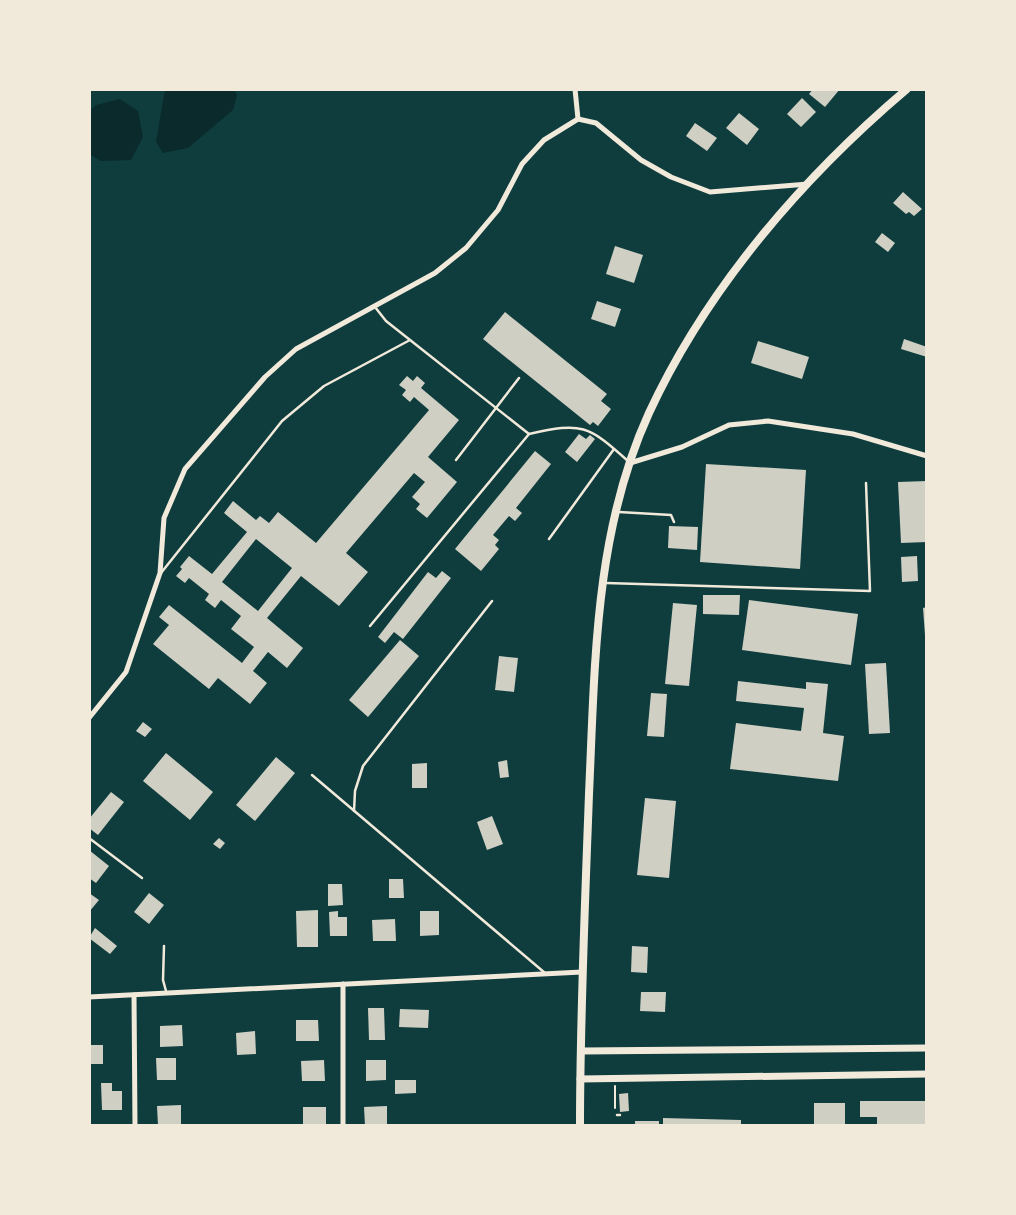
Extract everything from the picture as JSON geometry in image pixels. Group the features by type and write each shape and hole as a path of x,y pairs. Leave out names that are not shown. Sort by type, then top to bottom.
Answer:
{"main road":[{"path":"580,1126 582,972 596,637 616,511 630,463 648,415 669,373 714,300 774,222 808,184 883,109 907,89"}],"street":[{"path":"575,89 578,119"},
{"path":"89,719 126,672 160,573 164,518 185,469 265,377 296,349 435,273 466,248 498,210 522,164 544,140 578,119 596,124 641,160 661,172 710,192 808,184"},
{"path":"630,463 682,447 729,425 768,421 853,435 927,456"},
{"path":"89,997 582,972"},
{"path":"343,984 343,1126"},
{"path":"134,995 135,1126"},
{"path":"581,1051 927,1048"},
{"path":"580,1079 927,1074"}],"lane":[{"path":"375,306 386,321 529,434"},
{"path":"160,573 282,421 324,386 410,340"},
{"path":"456,460 519,377"},
{"path":"370,626 529,434 564,426 587,429 601,437 630,463"},
{"path":"549,539 614,449"},
{"path":"603,583 870,591 866,483"},
{"path":"616,511 671,515 674,522"},
{"path":"354,811 355,791 363,766 492,601"},
{"path":"312,775 545,973"},
{"path":"89,838 142,878"},
{"path":"163,946 163,980 166,993"}],"path":[{"path":"615,1078 615,1108"}],"water":[{"path":"165,89 234,89 237,95 233,110 188,148 163,153 156,142"},
{"path":"120,99 138,111 143,137 131,160 101,161 89,154 89,112 96,105"}],"building":[{"path":"813,89 840,89 825,107 809,94"},
{"path":"802,98 816,112 801,127 787,114"},
{"path":"739,113 759,129 747,145 726,128"},
{"path":"695,123 717,138 707,151 686,136"},
{"path":"903,192 922,209 914,216 909,212 906,214 893,203"},
{"path":"882,233 895,243 888,252 875,242"},
{"path":"615,246 643,255 634,283 606,274"},
{"path":"597,301 621,309 615,327 591,319"},
{"path":"505,312 607,394 601,401 611,409 598,426 593,422 590,425 483,339"},
{"path":"904,339 927,347 927,357 901,349"},
{"path":"758,341 809,357 802,379 751,363"},
{"path":"407,376 413,381 417,376 425,383 421,388 459,420 428,457 457,482 427,518 416,509 420,504 412,497 425,482 414,473 346,553 368,572 339,606 301,576 267,618 303,648 287,668 268,652 253,671 267,683 250,704 218,678 209,689 153,644 169,625 159,617 169,605 242,663 254,647 231,629 241,616 221,600 215,608 205,600 209,594 189,578 185,583 176,576 182,569 180,567 189,556 212,574 247,532 224,513 233,501 256,520 260,516 269,523 278,512 316,543 429,410 414,397 410,402 402,395 406,390 399,385","holes":["256,539 292,568 258,611 222,582"]},
{"path":"579,434 586,439 590,435 595,439 577,462 565,452"},
{"path":"535,451 551,464 516,508 522,513 515,521 509,516 493,535 499,540 495,545 499,549 481,571 455,549"},
{"path":"706,464 806,470 800,569 700,562"},
{"path":"927,481 927,542 901,543 898,482"},
{"path":"669,526 698,527 697,550 668,548"},
{"path":"917,556 918,581 902,582 901,557"},
{"path":"442,571 451,578 403,639 394,632 385,643 378,637 428,572 436,578"},
{"path":"703,595 740,595 739,615 703,614"},
{"path":"749,600 858,614 851,665 742,650"},
{"path":"673,603 697,605 689,686 665,684"},
{"path":"927,607 927,635 925,635 923,608"},
{"path":"400,640 419,656 368,717 349,700"},
{"path":"499,656 518,658 514,692 495,690"},
{"path":"886,663 890,733 869,734 865,664"},
{"path":"738,681 806,689 806,682 828,684 823,733 844,736 838,781 730,769 736,723 801,731 804,708 736,701"},
{"path":"651,693 667,694 664,737 647,736"},
{"path":"143,722 152,729 145,737 136,731"},
{"path":"166,753 213,792 190,820 143,781"},
{"path":"276,757 295,773 255,821 236,805"},
{"path":"507,760 509,777 500,778 498,762"},
{"path":"427,763 427,788 412,788 412,764"},
{"path":"111,792 124,802 98,835 89,828 89,819"},
{"path":"645,798 676,801 669,878 637,875"},
{"path":"492,816 503,844 487,850 477,822"},
{"path":"219,838 225,843 220,849 213,844"},
{"path":"89,850 109,866 96,883 89,878"},
{"path":"389,879 403,879 404,898 389,898"},
{"path":"328,884 342,884 343,905 328,906"},
{"path":"89,893 99,900 89,912"},
{"path":"149,893 164,905 149,924 134,912"},
{"path":"318,910 318,947 297,947 296,911"},
{"path":"338,911 338,917 347,917 347,936 330,936 329,912"},
{"path":"420,911 439,911 439,935 420,936"},
{"path":"395,919 396,941 373,941 372,920"},
{"path":"95,928 117,946 110,954 89,938"},
{"path":"632,946 648,947 647,973 631,972"},
{"path":"641,992 666,992 665,1012 640,1011"},
{"path":"368,1008 384,1008 385,1040 369,1040"},
{"path":"400,1009 429,1010 428,1028 399,1027"},
{"path":"296,1020 318,1020 319,1041 296,1041"},
{"path":"182,1025 183,1046 160,1047 160,1026"},
{"path":"255,1031 256,1054 237,1055 236,1033"},
{"path":"89,1045 103,1045 103,1064 89,1064"},
{"path":"156,1058 176,1058 176,1080 157,1080"},
{"path":"324,1060 325,1081 302,1081 301,1061"},
{"path":"366,1060 386,1060 386,1080 366,1081"},
{"path":"395,1080 416,1080 416,1093 395,1094"},
{"path":"101,1083 112,1083 112,1091 122,1091 122,1110 102,1110"},
{"path":"628,1093 629,1111 620,1112 619,1094"},
{"path":"860,1101 927,1101 927,1126 877,1126 877,1117 860,1117"},
{"path":"814,1103 845,1103 845,1126 814,1126"},
{"path":"181,1105 181,1126 158,1126 157,1106"},
{"path":"387,1106 387,1126 365,1126 364,1107"},
{"path":"303,1107 326,1107 326,1126 303,1126"},
{"path":"663,1118 741,1120 741,1126 663,1126"},
{"path":"635,1121 659,1121 659,1126 635,1126"}]}
